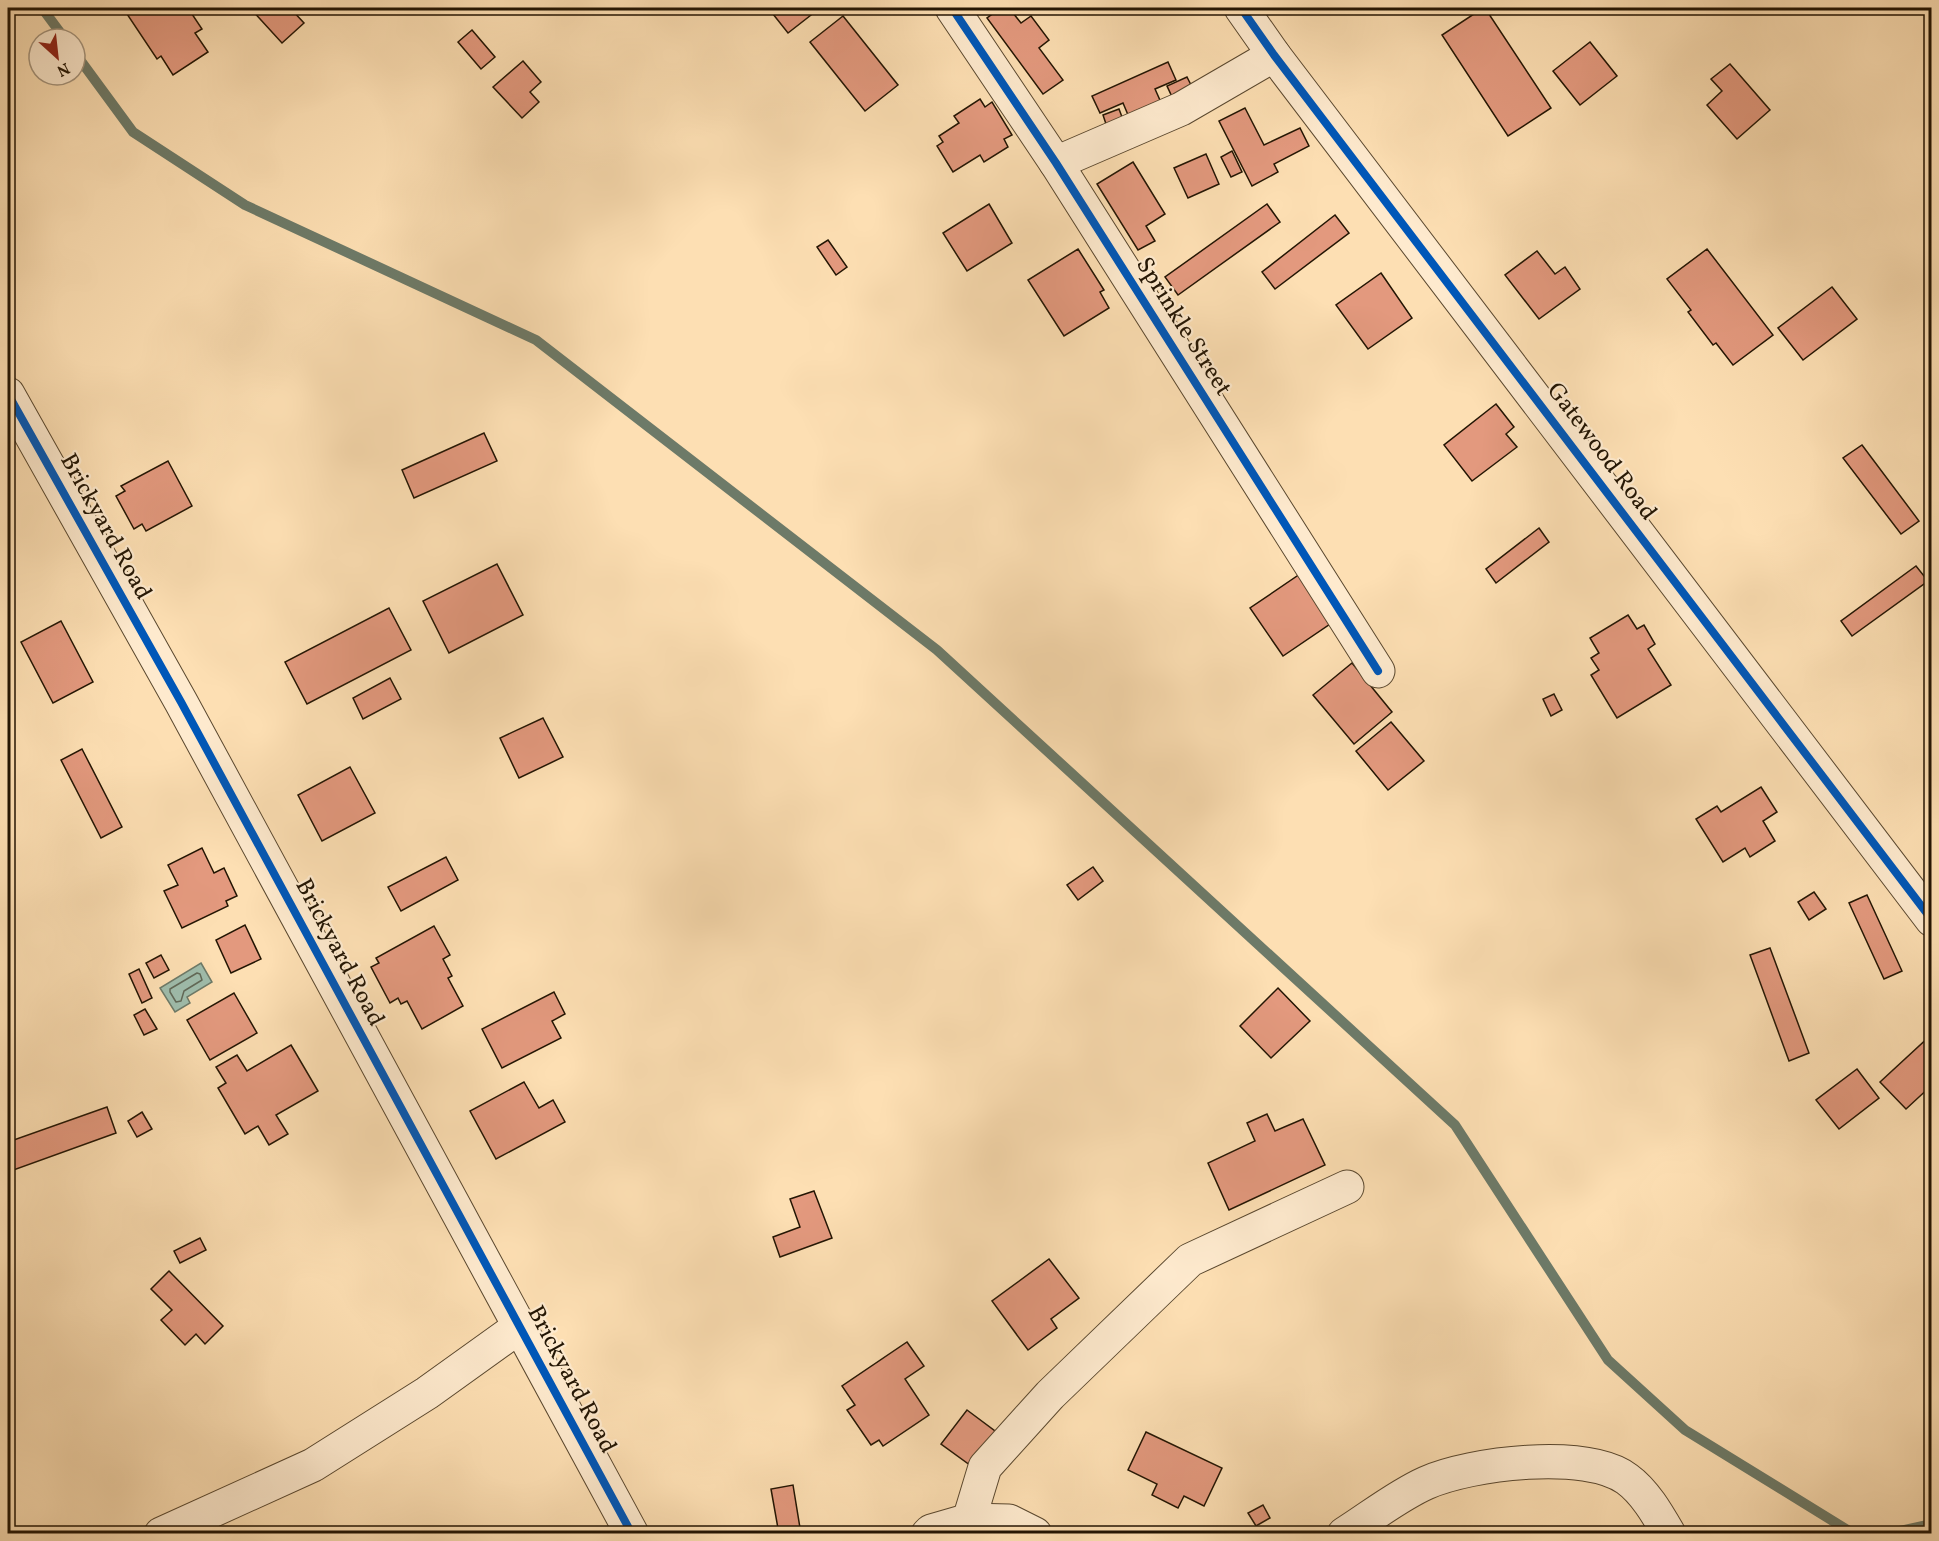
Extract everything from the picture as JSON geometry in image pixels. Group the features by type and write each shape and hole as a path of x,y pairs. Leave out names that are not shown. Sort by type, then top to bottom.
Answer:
{"street":[{"name":"Sprinkle Street","path":"952,8 1056,163 1378,671"},
{"name":"Gatewood Road","path":"1241,8 1274,55 1932,920"},
{"path":"1056,163 1181,109 1274,55"},
{"name":"Brickyard Road","path":"8,394 187,712 632,1533"},
{"path":"969,1520 985,1467 1050,1395 1190,1260 1347,1187"},
{"path":"161,1533 313,1465 427,1393 519,1327"},
{"path":"1344,1533 1408,1493 1444,1476 1464,1470 1565,1461 1608,1469 1628,1479 1670,1533"},
{"path":"928,1533 969,1520 1009,1521 1035,1533"}],"water":[{"path":"201,963 212,982 187,997 190,1003 175,1012 160,988"}],"building":[{"path":"123,8 188,8 202,29 195,33 208,52 173,75 161,56 157,59"},
{"path":"250,8 290,8 304,23 282,43"},
{"path":"770,8 820,8 788,33"},
{"path":"1001,8 1009,8 1021,23 1031,16 1049,40 1039,48 1063,80 1043,94 987,18"},
{"path":"1483,8 1551,108 1508,136 1442,35"},
{"path":"843,16 898,85 865,111 810,42"},
{"path":"472,30 495,57 481,69 458,42"},
{"path":"1590,42 1617,76 1580,105 1553,71"},
{"path":"523,61 541,82 530,92 539,102 522,118 493,87"},
{"path":"1168,62 1176,80 1155,89 1163,107 1131,122 1123,103 1100,113 1092,96"},
{"path":"1730,64 1770,110 1737,139 1707,105 1722,91 1711,79"},
{"path":"1187,77 1194,91 1174,101 1167,86"},
{"path":"980,99 985,107 992,102 1012,135 1004,139 1008,147 984,162 980,155 953,172 937,146 943,142 939,136 959,123 954,116"},
{"path":"1245,108 1264,145 1300,128 1309,146 1274,164 1278,172 1252,186 1219,121"},
{"path":"1119,109 1125,125 1108,130 1103,115"},
{"path":"1232,151 1242,172 1231,177 1221,157"},
{"path":"1206,154 1219,184 1188,198 1174,168"},
{"path":"1133,162 1165,214 1146,226 1155,241 1138,250 1097,184"},
{"path":"989,204 1012,243 967,271 943,233"},
{"path":"1267,204 1280,222 1178,295 1165,277"},
{"path":"1335,215 1349,233 1275,289 1262,272"},
{"path":"828,240 847,267 836,275 817,247"},
{"path":"1078,249 1104,290 1100,292 1109,308 1064,336 1028,280"},
{"path":"1707,249 1773,335 1733,365 1716,343 1713,345 1688,312 1691,310 1667,279"},
{"path":"1537,251 1555,274 1565,267 1580,289 1539,319 1505,275"},
{"path":"1381,273 1412,318 1368,349 1336,305"},
{"path":"1832,287 1857,319 1803,360 1778,328"},
{"path":"1496,404 1514,427 1506,434 1517,447 1472,481 1444,445"},
{"path":"484,433 497,461 414,498 402,470"},
{"path":"1862,445 1919,521 1901,534 1843,458"},
{"path":"168,461 192,506 146,531 142,524 134,529 116,496 125,491 121,486"},
{"path":"1539,528 1549,542 1496,583 1486,569"},
{"path":"497,564 523,615 449,653 423,601"},
{"path":"1916,566 1928,581 1852,636 1841,621"},
{"path":"1300,574 1333,622 1283,656 1250,608"},
{"path":"389,608 411,650 307,704 285,662"},
{"path":"1628,615 1637,629 1644,625 1655,644 1648,649 1671,685 1617,718 1591,675 1599,670 1591,658 1599,653 1590,638"},
{"path":"61,621 93,682 53,703 21,642"},
{"path":"1352,663 1392,712 1354,744 1313,695"},
{"path":"390,678 401,699 363,719 353,698"},
{"path":"1554,694 1562,710 1551,716 1543,699"},
{"path":"543,718 563,757 519,778 500,738"},
{"path":"1391,722 1424,761 1388,790 1356,751"},
{"path":"82,749 122,827 101,838 61,760"},
{"path":"350,767 375,813 322,841 298,795"},
{"path":"1761,787 1777,812 1763,821 1775,841 1750,857 1745,848 1723,862 1696,819 1717,806 1721,812"},
{"path":"202,848 214,873 224,868 237,896 226,901 228,906 182,928 164,891 178,885 168,865"},
{"path":"446,857 458,880 401,911 388,887"},
{"path":"1093,867 1103,881 1078,900 1067,885"},
{"path":"1814,892 1826,909 1809,920 1798,902"},
{"path":"1867,895 1902,971 1884,979 1849,903"},
{"path":"245,925 261,959 231,973 216,940"},
{"path":"434,926 450,955 443,959 452,976 448,978 463,1006 422,1029 407,1001 401,1004 398,998 390,1003 371,967 379,963 376,958"},
{"path":"1770,948 1809,1053 1789,1061 1750,955"},
{"path":"161,955 169,970 154,978 146,963"},
{"path":"139,969 152,998 142,1003 129,974"},
{"path":"1278,988 1310,1021 1271,1058 1240,1026"},
{"path":"554,992 565,1014 552,1021 561,1038 502,1068 482,1029"},
{"path":"234,993 257,1033 210,1060 187,1020"},
{"path":"145,1009 157,1029 144,1035 134,1015"},
{"path":"1931,1035 1932,1085 1906,1109 1880,1082"},
{"path":"291,1045 318,1091 276,1115 288,1134 269,1145 258,1126 245,1134 218,1088 226,1083 216,1067 237,1055 247,1071"},
{"path":"1857,1069 1879,1098 1839,1129 1816,1100"},
{"path":"524,1082 539,1108 553,1100 565,1122 496,1159 470,1111"},
{"path":"107,1107 116,1133 8,1172 8,1142"},
{"path":"142,1112 152,1129 137,1137 128,1121"},
{"path":"1267,1114 1275,1131 1303,1119 1325,1165 1229,1210 1208,1163 1255,1141 1247,1123"},
{"path":"814,1191 832,1238 780,1257 773,1237 800,1227 790,1199"},
{"path":"200,1238 206,1250 180,1263 174,1251"},
{"path":"1049,1259 1079,1298 1051,1319 1057,1328 1028,1350 992,1301"},
{"path":"169,1271 223,1326 205,1344 196,1334 185,1345 161,1320 172,1310 151,1289"},
{"path":"907,1342 924,1366 905,1379 929,1415 883,1446 879,1440 871,1445 847,1410 855,1405 842,1386"},
{"path":"967,1410 999,1434 974,1468 941,1444"},
{"path":"1146,1432 1222,1468 1204,1506 1184,1496 1178,1508 1152,1495 1157,1484 1128,1470"},
{"path":"793,1485 801,1534 779,1534 771,1489"},
{"path":"1263,1505 1270,1518 1256,1526 1248,1513"}],"waterway":[{"path":"42,8 56,27"},
{"path":"87,69 133,132 245,205 536,340 937,650 1455,1125 1608,1360 1685,1430 1854,1534"},
{"path":"1886,1534 1932,1524"}],"cycle path":[{"path":"952,8 1056,163 1378,671"},
{"path":"1241,8 1274,55 1932,920"},
{"path":"8,394 181,702 632,1534"}]}
